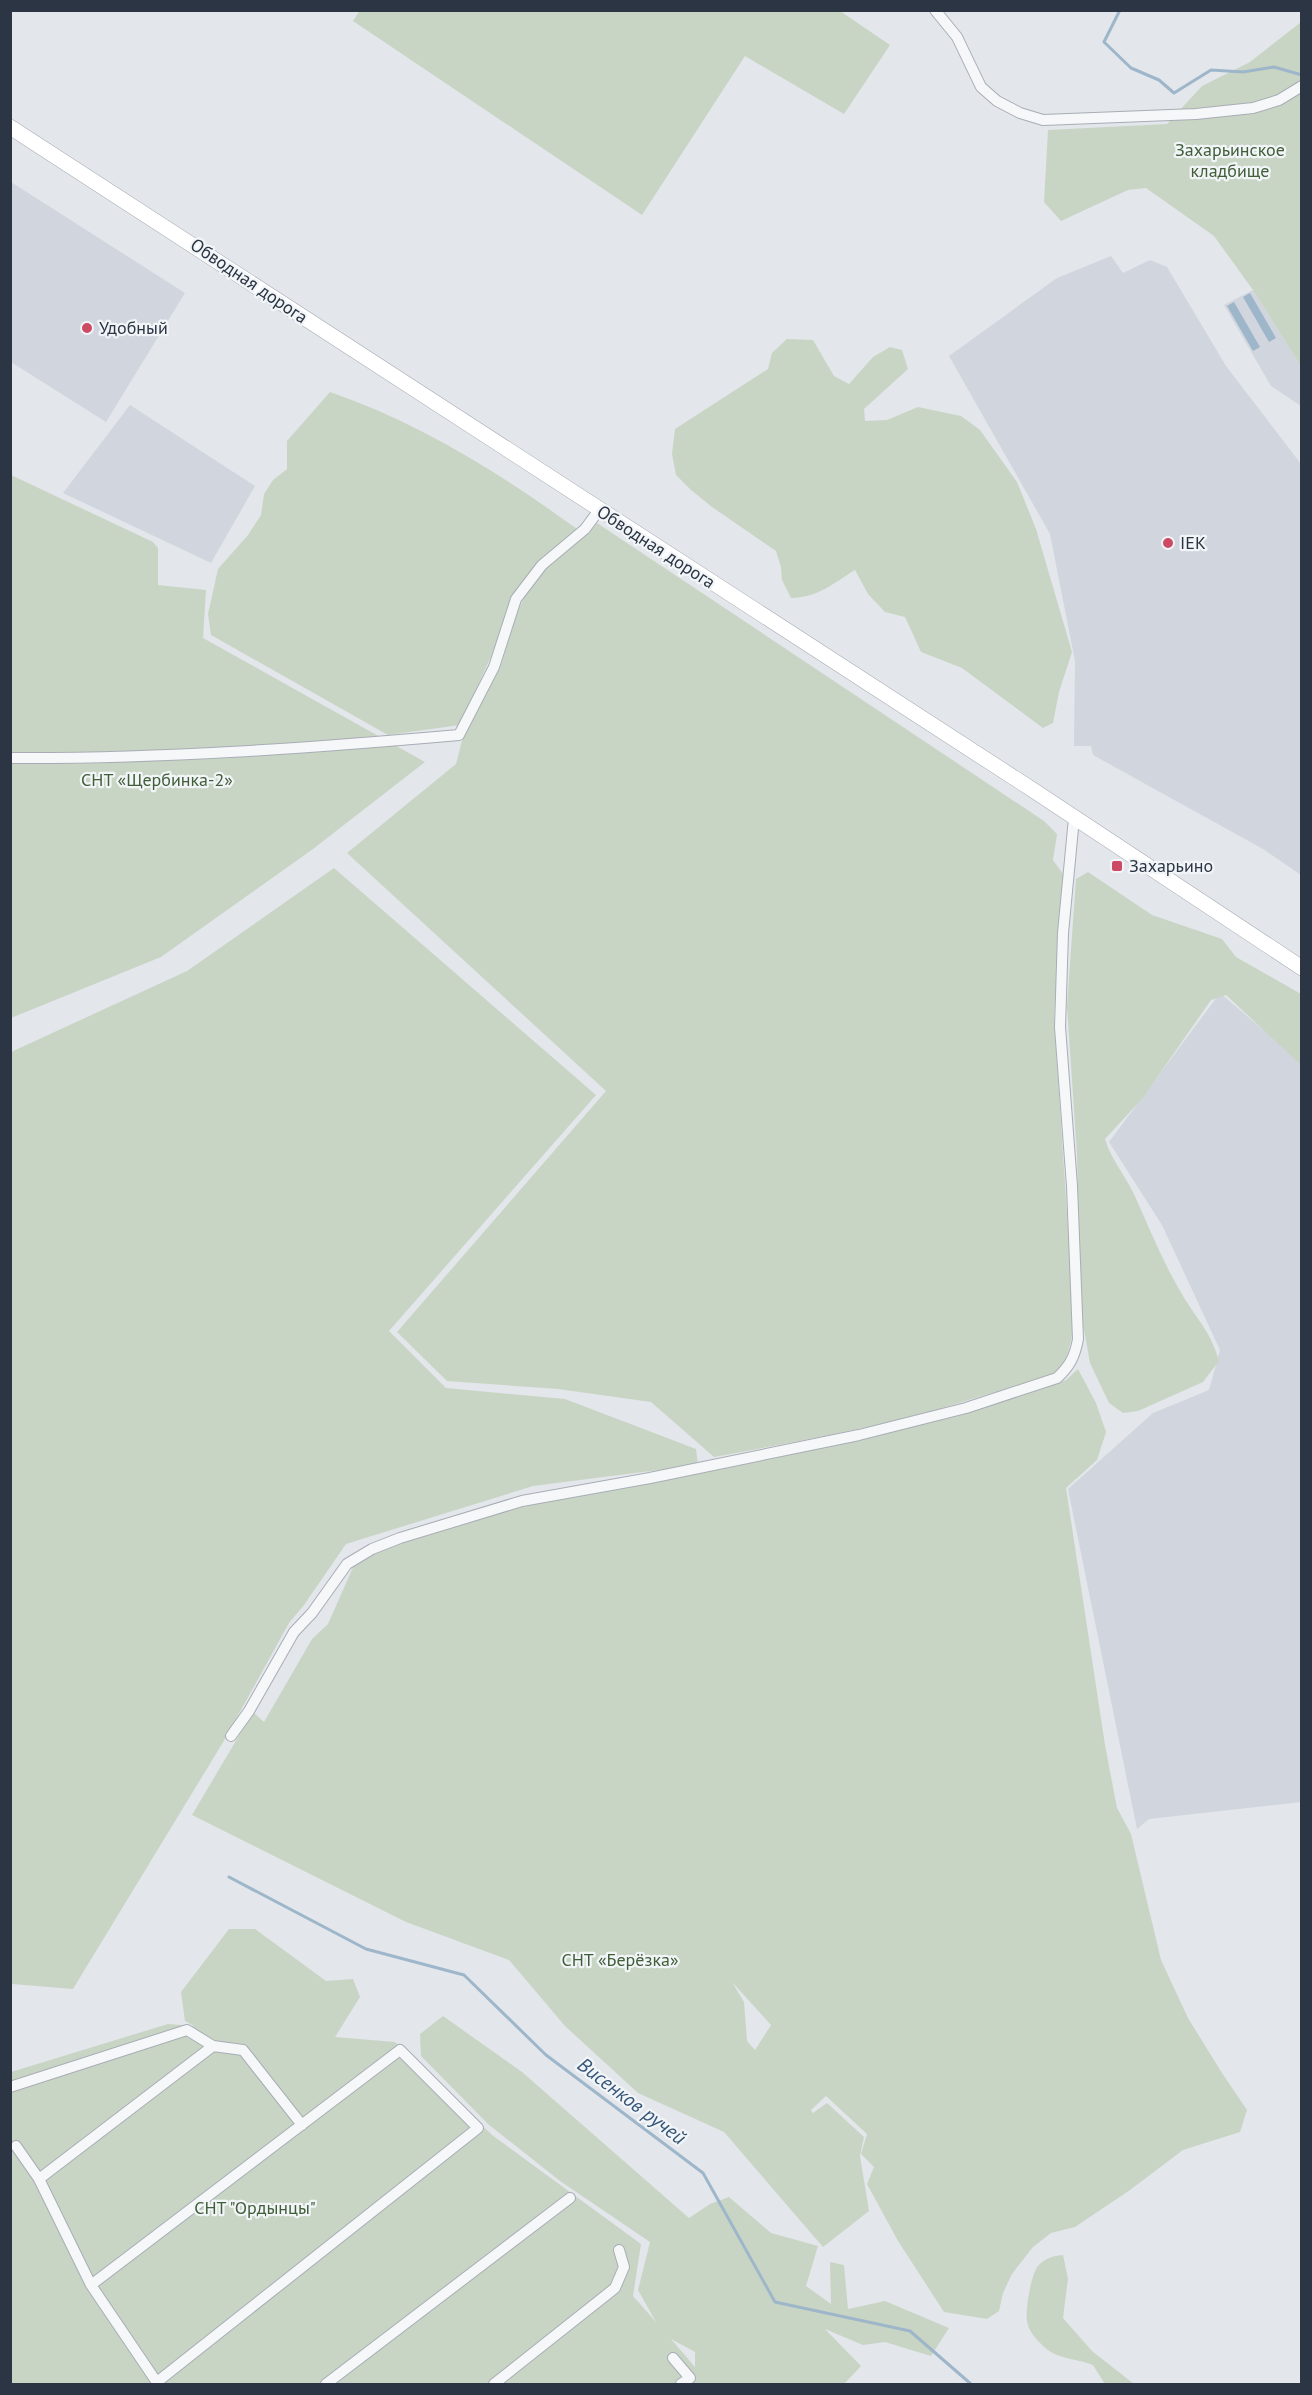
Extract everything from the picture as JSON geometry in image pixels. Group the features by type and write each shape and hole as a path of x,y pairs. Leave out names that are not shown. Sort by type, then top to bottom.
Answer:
{"main road":[{"name":"Обводная дорога","path":"10,127 189,241 1302,968"}],"street":[{"path":"935,10 957,37 981,87 996,101 1020,113 1043,120 1196,114 1253,108 1279,100 1302,86"},
{"path":"10,758 97,757 330,746 459,735 494,667 516,599 542,565 585,529 600,510"},
{"path":"231,1736 249,1711 294,1632 312,1613 347,1564 372,1549 400,1538 522,1501 757,1457 966,1408 1057,1378 1069,1367 1075,1355 1078,1339 1072,1186 1060,1028 1063,933 1074,818"},
{"path":"10,2087 187,2030 213,2046 243,2050 302,2125"},
{"path":"39,2179 213,2046"},
{"path":"16,2146 39,2179 91,2285 158,2383 478,2128 400,2050 91,2285"},
{"path":"326,2385 570,2198"},
{"path":"494,2385 615,2288 624,2266 620,2250"},
{"path":"673,2358 690,2378 681,2385"}],"shaded area":[{"name":"Удобный","path":"11,182 185,293 106,422 11,362"},
{"path":"1111,256 1123,273 1150,260 1167,267 1226,366 1301,464 1301,875 1263,849 1093,755 1091,746 1074,746 1075,661 1050,534 949,356 1057,278"},
{"path":"1253,290 1301,366 1301,406 1271,386 1224,305"},
{"path":"130,405 255,486 211,563 63,493"},
{"path":"1220,993 1301,1062 1301,1802 1149,1819 1137,1829 1068,1489 1153,1413 1209,1390 1220,1350 1162,1225 1109,1142"}],"green space":[{"path":"360,10 840,11 890,45 844,114 745,56 642,215 353,21"},
{"name":"Захарьинское кладбище","path":"1301,22 1301,366 1253,290 1214,236 1146,188 1128,190 1061,221 1044,202 1048,130 1167,124 1202,86 1250,62"},
{"path":"787,339 813,340 834,376 849,384 873,357 890,347 902,350 908,369 864,409 865,421 887,420 918,407 961,416 980,430 1017,482 1036,529 1072,652 1059,692 1053,723 1043,728 962,668 921,652 905,617 885,612 868,594 855,570 817,592 791,598 782,580 776,551 712,507 676,475 672,454 675,429 768,369 772,353"},
{"path":"330,392 396,419 459,451 577,529 539,561 502,632 460,725 388,735 211,635 208,614 218,569 248,535 261,515 264,494 273,480 287,469 287,441"},
{"name":"СНТ «Щербинка-2»","path":"11,475 153,542 158,548 158,585 206,590 203,638 425,762 313,849 161,957 11,1018"},
{"path":"597,523 1044,821 1057,834 1053,860 1063,874 1054,1019 1074,1318 1066,1357 1051,1375 918,1415 816,1438 714,1457 651,1402 558,1389 447,1381 397,1332 606,1091 347,853 456,764 462,741 500,668 518,610 525,596 549,565"},
{"path":"334,868 596,1095 389,1331 446,1388 565,1399 696,1449 698,1465 533,1486 346,1544 289,1623 225,1739 73,1989 12,1984 11,2000 11,1052 187,971"},
{"path":"1088,872 1152,915 1222,939 1236,957 1301,994 1301,1065 1226,995 1211,1000 1142,1099 1105,1139 1114,1160 1133,1192 1169,1271 1208,1334 1219,1361 1203,1382 1138,1411 1123,1413 1109,1403 1090,1363 1081,1313 1077,1154 1067,1006 1076,879"},
{"name":"СНТ «Берёзка»","path":"1078,1369 1096,1403 1106,1432 1097,1460 1066,1488 1105,1745 1117,1808 1131,1834 1161,1960 1188,2018 1247,2110 1240,2132 1183,2150 1130,2190 1075,2227 1051,2233 1033,2247 1012,2274 1003,2293 999,2311 987,2319 944,2312 898,2241 867,2184 874,2167 861,2154 867,2134 826,2096 811,2110 813,2113 827,2103 864,2137 860,2156 869,2211 823,2247 724,2132 638,2093 565,2026 509,1960 406,1922 192,1815 253,1712 264,1722 312,1639 328,1624 354,1565 381,1548 511,1509 808,1451 962,1415 1066,1380","holes":["732,1982 771,2025 755,2050 747,2041 744,2002"]},
{"name":"СНТ \"Ордынцы\"","path":"229,1929 255,1929 326,1981 353,1979 360,1997 335,2037 395,2042 492,2135 641,2244 633,2296 656,2322 638,2290 650,2242 560,2181 488,2124 421,2056 420,2034 443,2016 522,2072 689,2218 710,2204 729,2197 771,2233 818,2246 806,2286 831,2304 830,2262 844,2265 848,2309 885,2301 949,2328 931,2356 885,2342 863,2345 825,2329 861,2366 844,2384 11,2384 11,2072 168,2024 194,2026 185,2021 181,1992","holes":["671,2339 695,2352 695,2367"]},
{"path":"1063,2255 1068,2279 1063,2318 1092,2351 1134,2384 1105,2384 1093,2365 1066,2358 1048,2350 1030,2331 1027,2309 1035,2270 1046,2259"}],"water":[{"path":"1250,293 1276,338 1269,342 1243,297"},
{"path":"1234,302 1260,347 1253,351 1227,306"}],"waterway":[{"path":"1120,10 1104,42 1131,68 1159,80 1174,93 1211,70 1243,72 1274,67 1302,75"},
{"name":"Висенков ручей","path":"229,1877 366,1949 464,1975 546,2055 703,2173 775,2302 910,2331 971,2384"}],"place":[{"name":"Удобный","path":"87,328"},
{"name":"IEK","path":"1168,543"},
{"name":"Захарьино","path":"1117,866"}]}
